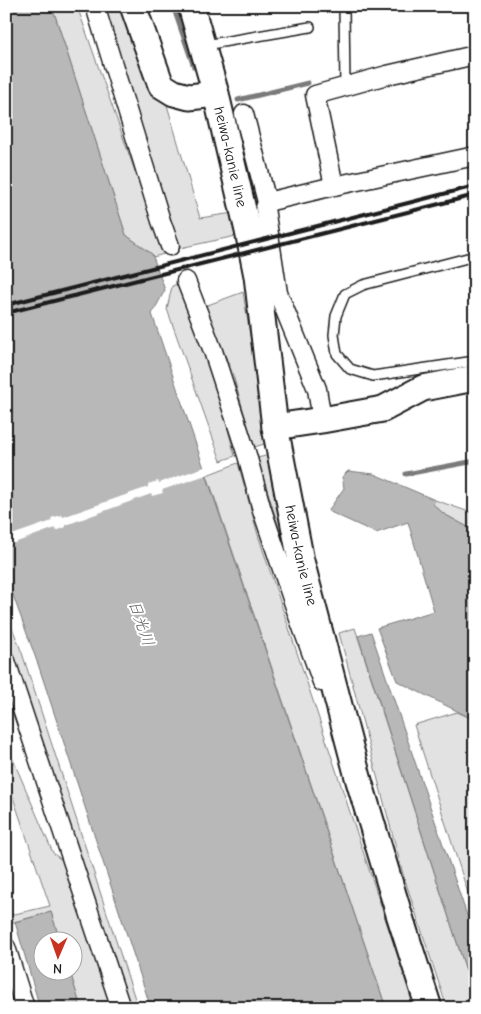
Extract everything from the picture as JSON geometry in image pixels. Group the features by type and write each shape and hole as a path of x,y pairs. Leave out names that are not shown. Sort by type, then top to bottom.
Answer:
{"main road":[{"name":"heiwa-kanie line","path":"133,6 161,85 174,94 190,97 216,94"},
{"name":"heiwa-kanie line","path":"191,6 216,94 236,175 257,276 275,427 301,561 359,781 429,1008"},
{"path":"275,427 383,409 423,388 475,378"}],"street":[{"path":"95,6 170,246"},
{"path":"334,186 315,95 387,75 475,55"},
{"path":"244,114 267,202 265,208 278,293 317,390 322,420"},
{"path":"267,202 475,156"},
{"path":"186,281 213,351 247,454 262,510 298,616 359,781"},
{"path":"6,661 121,1008"},
{"path":"6,947 25,1008"}],"lane":[{"path":"344,6 345,87"},
{"path":"202,46 310,27"},
{"path":"475,256 362,285 345,294 336,316 334,335 337,354 350,369 373,376 475,361"}],"shaded area":[{"path":"52,6 77,6 164,254 153,257 152,254 126,235"},
{"path":"102,6 122,6 145,79 152,90 165,98 200,218 233,213 236,236 180,248"},
{"path":"177,284 216,384 235,456 221,461 167,309 172,286"},
{"path":"243,292 268,443 254,447 232,372 205,306"},
{"path":"270,455 306,613 257,458"},
{"path":"238,463 258,535 415,1008 386,1008 207,475"},
{"path":"435,500 475,514 475,531 444,514 432,504"},
{"path":"6,612 22,653 138,1008 126,1008 6,649"},
{"path":"355,628 475,998 475,1008 447,1008 403,874 339,633"},
{"path":"457,712 475,720 475,915 414,725"},
{"path":"12,757 53,853 69,866 115,1008 81,1008 73,982 82,982 82,932 57,932 51,912 6,924 6,916 50,906 6,777 6,759"}],"water":[{"name":"日光川","path":"6,6 52,6 126,235 152,254 165,290 152,314 386,1008 151,1008 39,667 6,576"},
{"path":"348,471 374,474 435,500 433,504 444,514 475,531 475,720 397,681 377,628 434,611 408,522 376,533 328,511 344,488 342,477"},
{"path":"371,632 475,939 475,998 358,636"},
{"path":"51,912 57,932 32,932 32,980 15,922"},
{"path":"32,982 73,982 81,1008 40,1008"}],"pier":[{"path":"207,466 209,474 162,490 163,493 152,496 151,494 66,525 66,527 56,531 55,528 6,546 6,537 52,521 51,518 62,515 63,517 148,487 148,484 158,481 159,483"}],"waterway":[{"path":"173,6 194,67"},
{"path":"238,100 308,83"},
{"path":"406,474 475,461"}],"railway":[{"path":"6,305 475,186"},
{"path":"6,313 475,195"}]}
